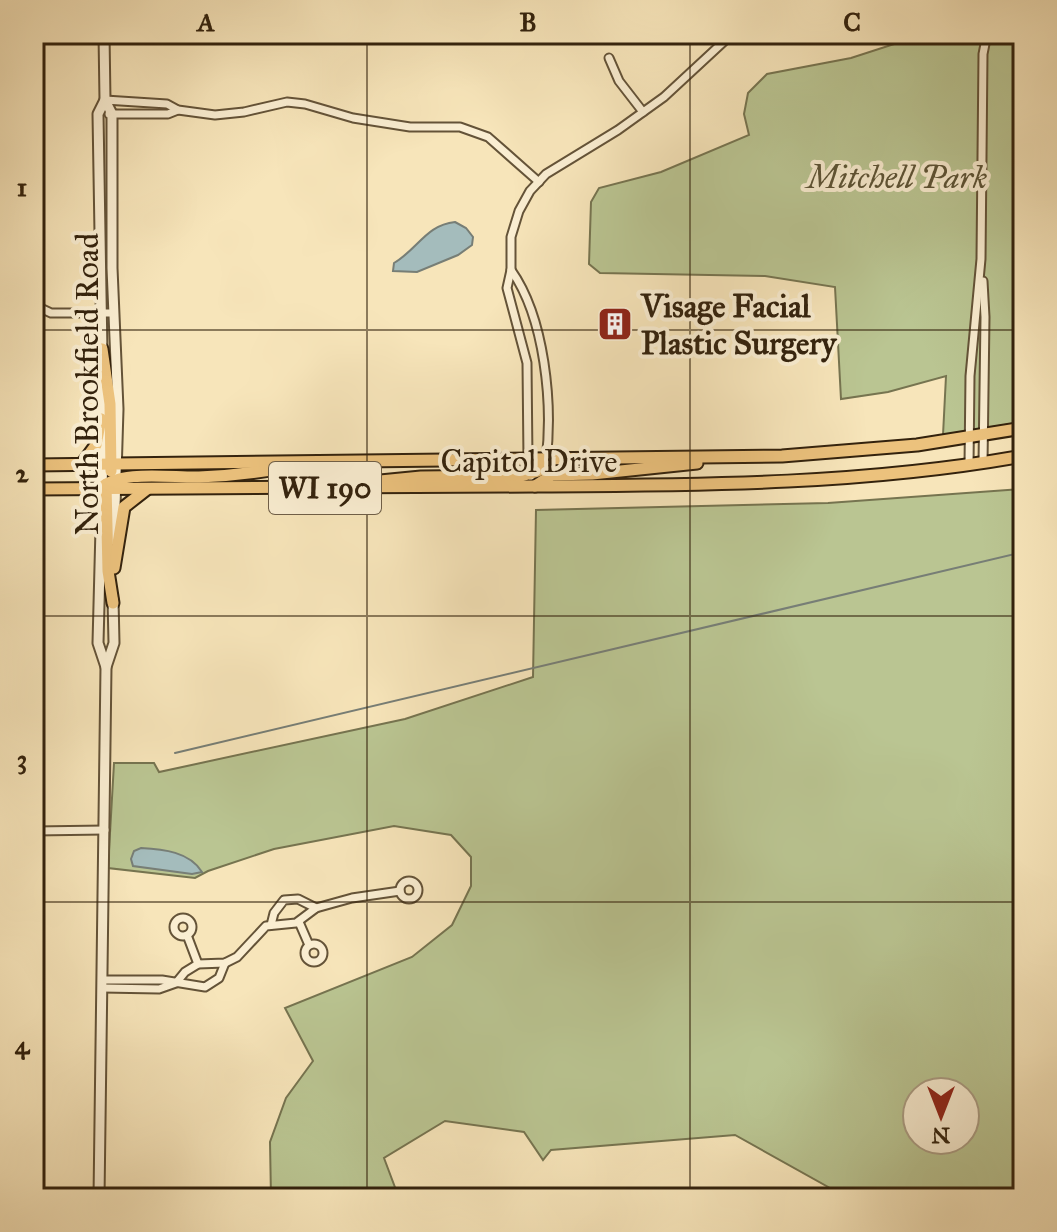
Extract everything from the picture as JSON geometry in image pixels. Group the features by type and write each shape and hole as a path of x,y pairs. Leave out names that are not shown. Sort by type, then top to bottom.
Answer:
{"main road":[{"path":"102,349 110,404 108,571 113,603"},
{"path":"82,464 96,445 101,419"},
{"name":"Capitol Drive","path":"547,460 729,457 877,449 1023,428"},
{"name":"Capitol Drive","path":"34,489 110,485 148,488 308,488 806,482 969,465 1023,456"},
{"path":"534,486 552,475 682,466 729,457"},
{"name":"Capitol Drive","path":"34,465 528,460"},
{"name":"WI 190","path":"528,460 547,460"},
{"path":"308,488 396,479 531,474 547,460"},
{"path":"110,485 260,472 314,462"},
{"path":"114,568 124,507 148,488"}],"street":[{"name":"North Brookfield Road","path":"104,34 105,100 112,114 114,313 110,464"},
{"path":"534,486 528,460 527,363 507,288 511,270 510,249 524,201 556,166 643,112 692,74 732,34"},
{"path":"983,463 985,317 981,259 983,54 987,34"},
{"path":"609,58 619,81 643,112"},
{"name":"North Brookfield Road","path":"105,100 98,114 101,419 110,464"},
{"path":"105,100 167,104 178,110 215,115 287,102 353,118 410,127 460,127 488,137 539,182"},
{"path":"98,114 168,114 178,110"},
{"path":"969,465 970,376 981,259"},
{"path":"511,270 531,309 543,362 548,417 547,460 534,486"},
{"path":"34,305 51,313 114,313"},
{"path":"527,363 543,362"},
{"name":"North Brookfield Road","path":"99,1198 106,667 114,643 110,485"},
{"name":"North Brookfield Road","path":"106,667 98,643 110,485"},
{"path":"34,831 105,830"},
{"path":"176,983 185,972 198,964 225,963 237,957 261,930 271,925 299,922 316,908 352,898 400,891"},
{"path":"271,925 274,913 284,900 298,899 316,908"},
{"path":"299,922 309,945"},
{"path":"187,935 198,964"},
{"path":"102,984 176,983 205,987 219,978 225,963"}],"green space":[{"name":"Mitchell Park","path":"925,34 1023,34 1023,422 943,435 946,376 888,392 841,399 835,287 765,276 600,273 589,264 591,202 599,188 661,172 749,135 744,114 748,93 767,74 851,58"},
{"path":"1023,489 1023,1198 848,1198 735,1135 551,1150 543,1160 524,1132 445,1121 384,1158 399,1198 271,1198 270,1142 286,1098 313,1061 285,1008 412,957 452,925 471,886 471,857 451,835 394,826 274,849 195,878 108,868 114,763 154,763 159,772 405,719 533,677 536,510 828,503"}],"water":[{"path":"455,222 466,228 473,237 472,245 458,255 417,272 393,271 394,263 429,233"},
{"path":"141,848 183,856 202,872 192,874 133,866 131,859 134,851"}],"waterway":[{"path":"175,753 1023,552"}],"place":[{"name":"Visage Facial Plastic Surgery","path":"615,324"}]}
